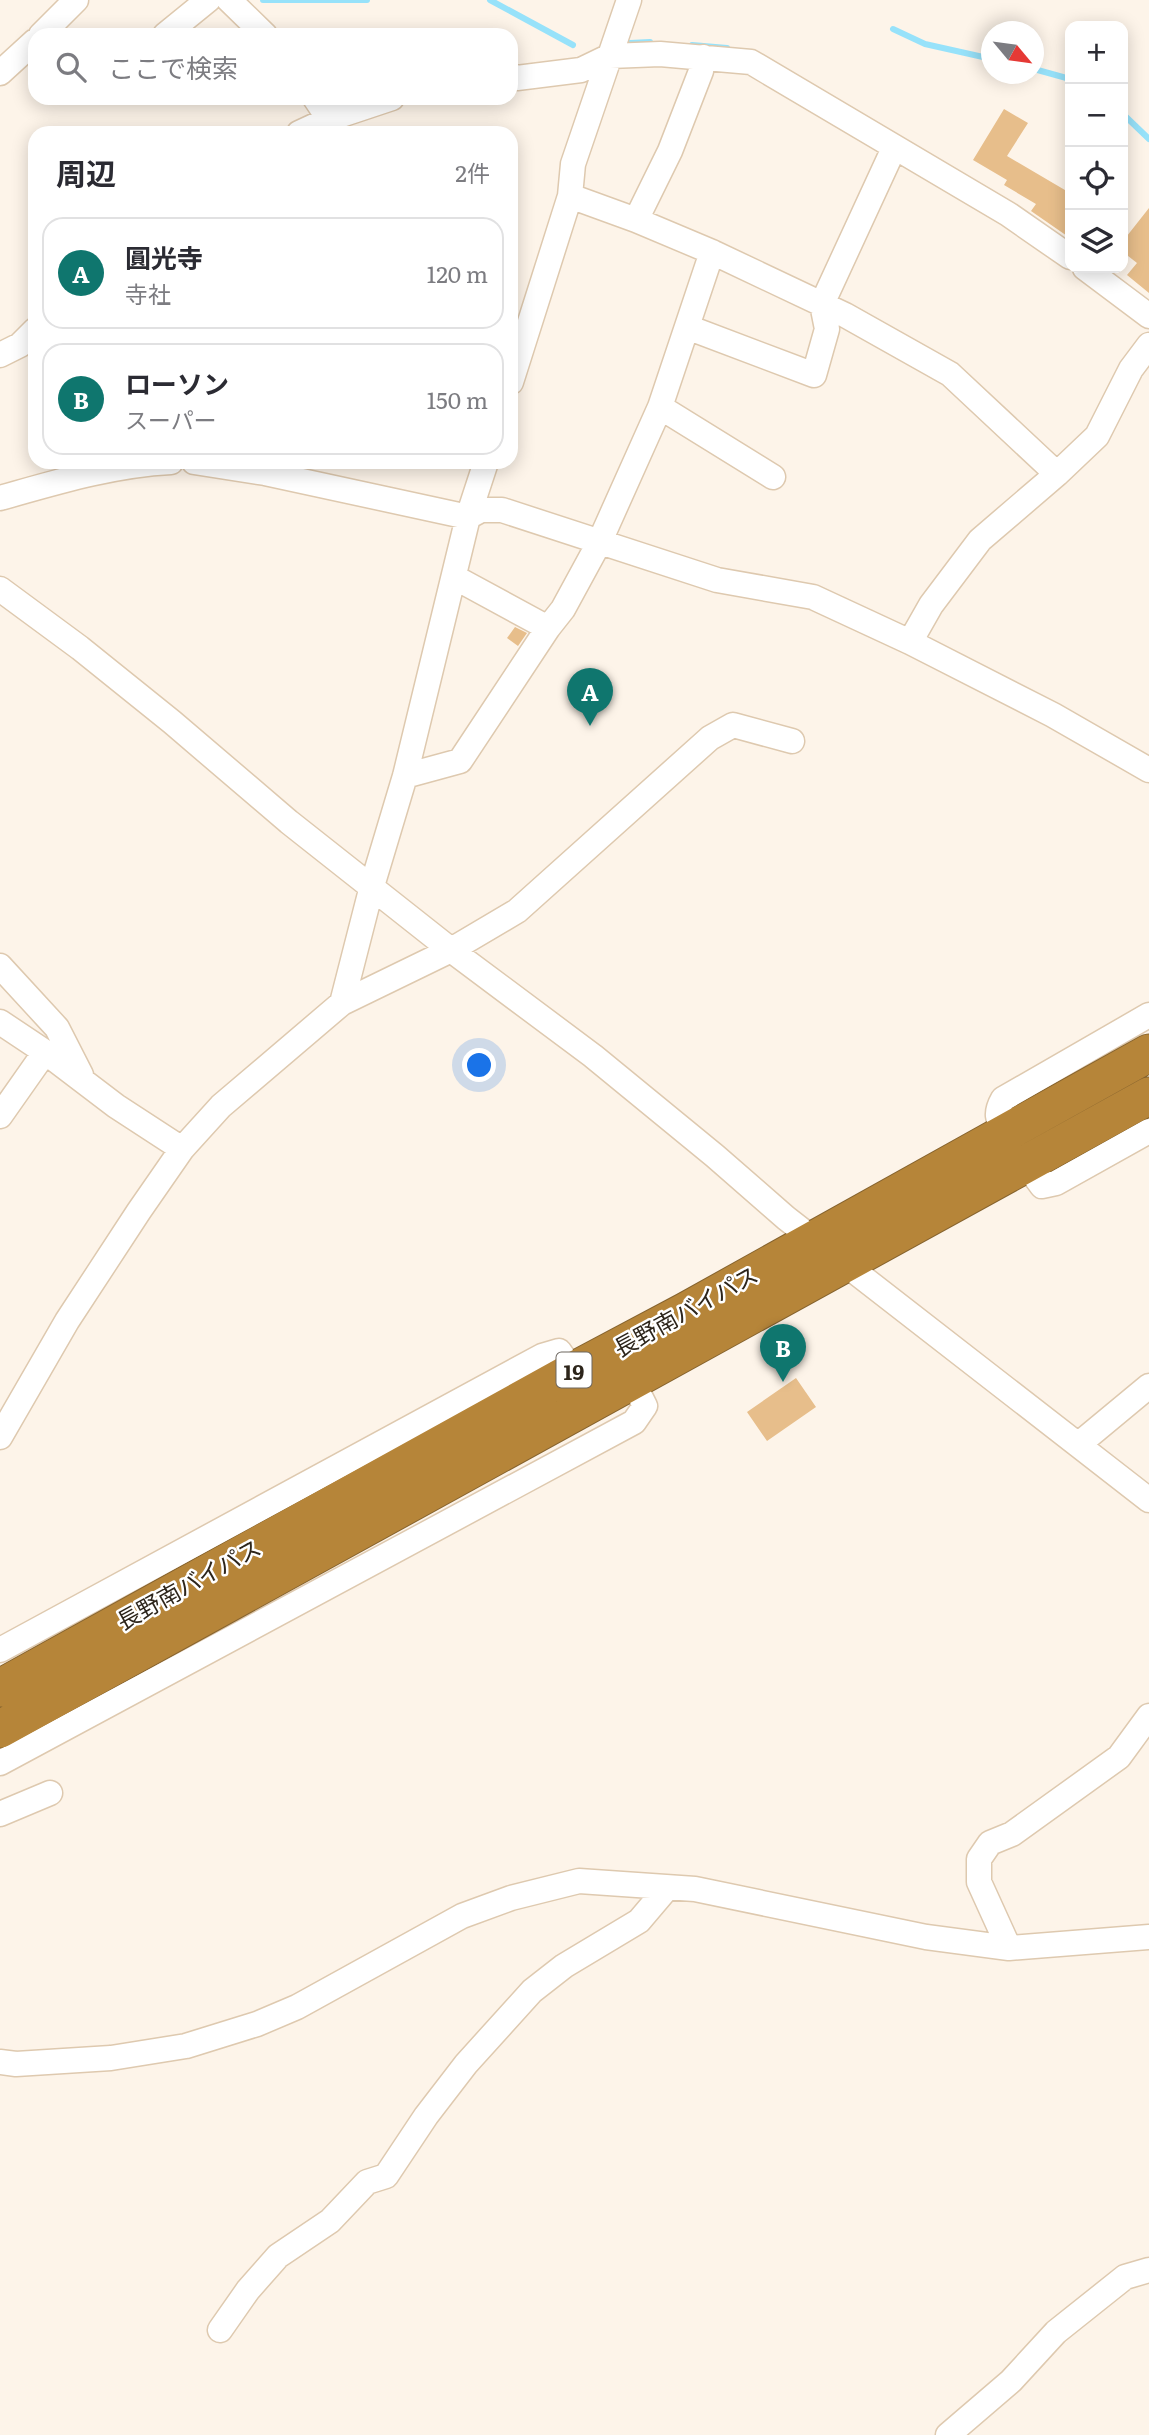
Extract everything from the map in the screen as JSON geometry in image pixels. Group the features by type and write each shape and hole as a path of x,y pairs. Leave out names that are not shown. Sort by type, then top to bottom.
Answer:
{"highway":[{"name":"長野南バイパス","path":"0,1688 67,1631 686,1311 1149,1053"},
{"name":"長野南バイパス","path":"0,1729 102,1691 692,1347 1149,1096"}],"street":[{"path":"49,28 76,0"},
{"path":"173,28 208,0"},
{"path":"229,0 258,28"},
{"path":"518,360 570,196 573,164 629,0"},
{"path":"0,73 28,48"},
{"path":"518,78 581,70 610,56 660,54 751,62 1008,214 1065,254"},
{"path":"636,220 670,151 701,71 703,57"},
{"path":"319,105 329,120"},
{"path":"315,126 372,105"},
{"path":"687,327 814,374 827,329 822,304 894,148"},
{"path":"570,196 712,252 822,304 950,374 1058,474"},
{"path":"405,776 460,761 563,609 600,541 660,407 712,252"},
{"path":"1092,273 1149,316"},
{"path":"0,355 20,345 28,337"},
{"path":"910,642 931,605 980,540 1058,474 1097,436 1131,369 1149,345"},
{"path":"660,407 773,477"},
{"path":"0,498 111,469"},
{"path":"235,469 468,517 481,510 502,510 717,580 813,597 910,642 1053,715 1149,770"},
{"path":"342,1003 372,886 405,776 468,517 484,469"},
{"path":"454,577 548,628"},
{"path":"0,589 90,656 289,822 451,950 593,1056 715,1156 786,1219 814,1238 1149,1500"},
{"path":"0,1437 67,1321 182,1149 221,1106 342,1003 451,950 517,911 710,738 733,725 792,741"},
{"path":"0,966 57,1028 85,1082"},
{"path":"1005,1132 996,1118 1003,1098 1149,1015"},
{"path":"0,1022 116,1106 182,1149"},
{"path":"0,1116 45,1052"},
{"path":"1025,1163 1042,1186 1056,1183 1149,1131"},
{"path":"1079,1444 1149,1387"},
{"path":"0,1650 67,1631"},
{"path":"0,1763 102,1691"},
{"path":"1009,1948 979,1882 979,1859 990,1843 1012,1834 1119,1757 1149,1716"},
{"path":"0,1814 50,1793"},
{"path":"0,2062 16,2064 111,2058 186,2046 257,2024 298,2007 463,1916 511,1898 579,1881 695,1889 926,1937 1009,1948 1149,1937"},
{"path":"219,2330 248,2290 278,2256 330,2221 367,2182 386,2176 466,2063 531,1991 564,1966 639,1921 667,1888"},
{"path":"948,2435 1011,2381 1056,2332 1125,2277 1149,2270"}],"building":[{"path":"1004,109 1028,123 1007,156 1065,190 1065,235 1031,211 1036,204 1004,185 1007,180 973,160"},
{"path":"1149,208 1149,293 1127,275 1137,263 1128,256 1128,235"},
{"path":"515,627 527,633 518,646 507,638"},
{"path":"796,1378 816,1407 767,1441 747,1412"}],"waterway":[{"path":"263,0 367,0"},
{"path":"490,0 573,45"},
{"path":"893,29 925,44 981,57"},
{"path":"630,43 650,42"},
{"path":"692,45 727,48"},
{"path":"1044,72 1065,78"},
{"path":"1128,119 1149,139"}],"place":[{"name":"圓光寺","path":"590,726"},
{"name":"ローソン","path":"783,1382"}]}
